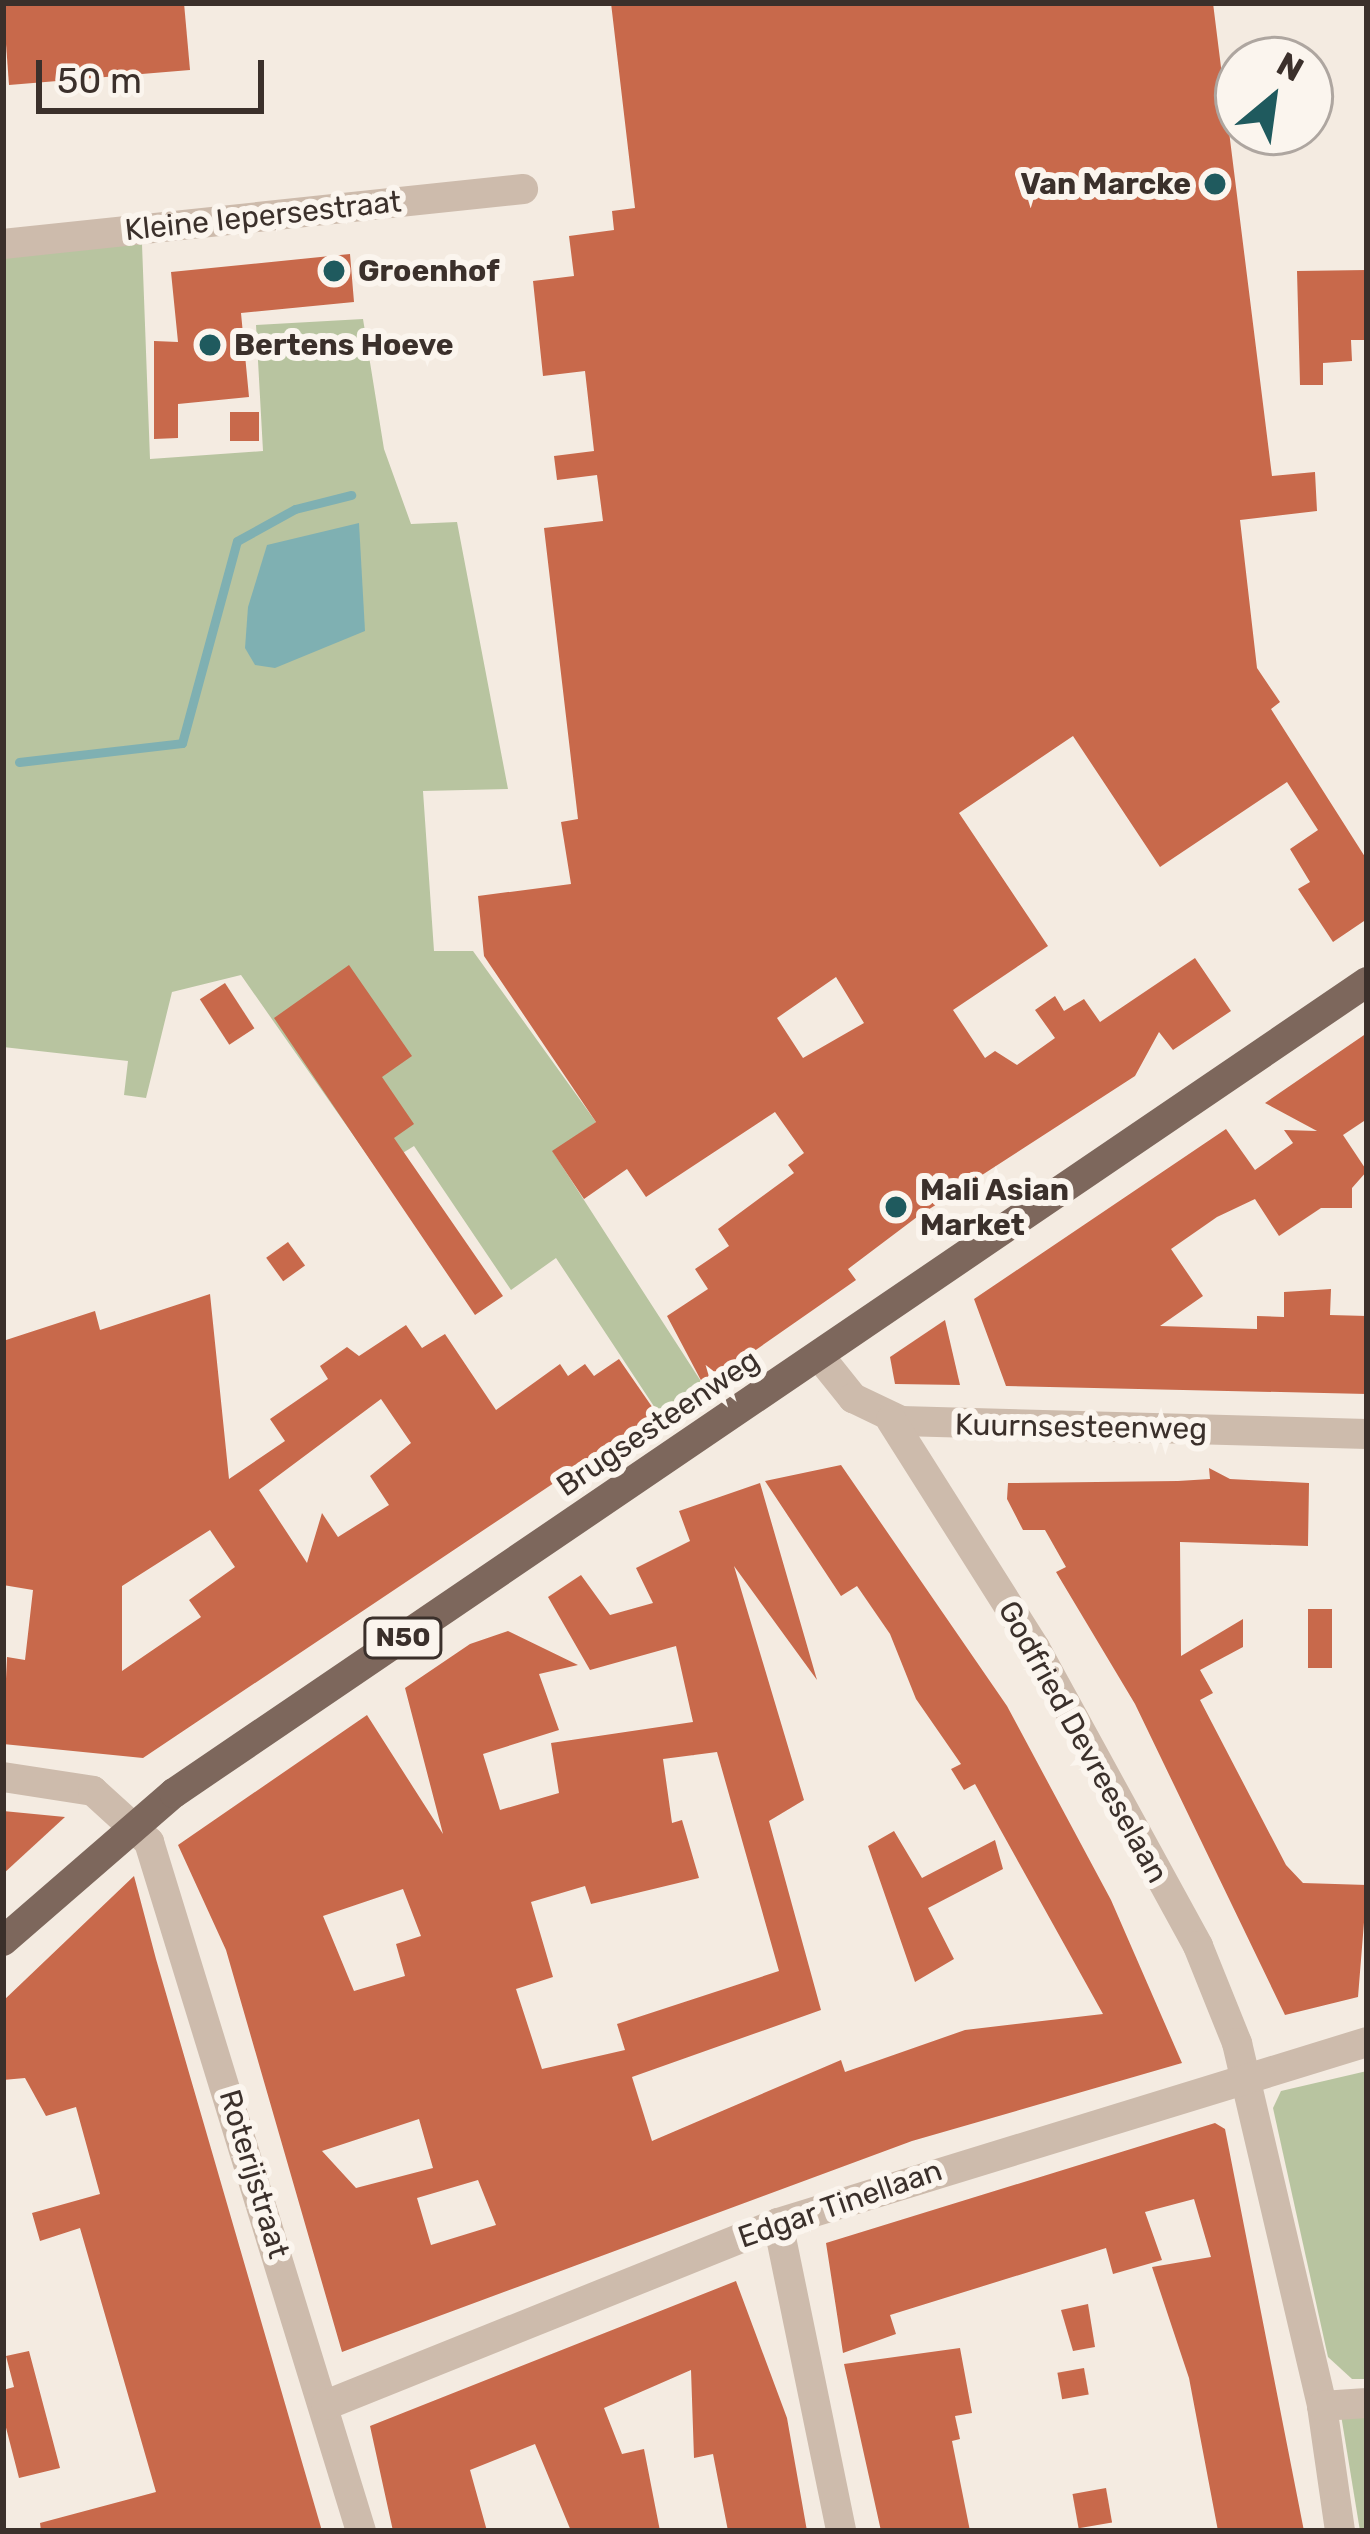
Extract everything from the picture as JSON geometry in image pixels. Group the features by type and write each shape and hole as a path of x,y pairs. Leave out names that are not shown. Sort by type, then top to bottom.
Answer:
{"main road":[{"name":"Brugsesteenweg","path":"3,1941 134,1821 1367,982"}],"street":[{"name":"Kleine Iepersestraat","path":"3,244 524,189"},
{"path":"820,1357 853,1398 891,1420"},
{"name":"Kuurnsesteenweg","path":"891,1420 1367,1433"},
{"name":"Godfried Devreeselaan","path":"891,1420 1046,1667 1198,1946 1251,2077 1322,2406 1340,2531"},
{"path":"3,1777 93,1791 134,1821"},
{"name":"Roterijstraat","path":"134,1821 155,1859 326,2404 361,2531"},
{"name":"Edgar Tinellaan","path":"326,2404 778,2223 1367,2042"},
{"path":"778,2223 841,2531"},
{"path":"1322,2406 1367,2403"}],"green space":[{"path":"142,244 150,459 263,451 256,325 363,319 384,449 411,524 457,522 508,789 423,791 434,951 473,951 596,1122 553,1152 704,1386 661,1417 556,1258 511,1290 414,1146 377,1169 241,975 172,992 146,1098 124,1095 128,1061 3,1047 3,253"},
{"path":"1367,2071 1367,2379 1352,2379 1328,2357 1273,2108 1281,2091"},
{"path":"1367,2414 1367,2531 1360,2531 1341,2415"}],"water":[{"path":"359,523 365,631 275,668 255,665 245,648 248,607 267,545"}],"building":[{"path":"3,3 184,3 190,70 9,85"},
{"path":"611,3 1213,3 1217,36 1214,156 1232,156 1272,476 1315,472 1317,511 1240,520 1257,668 1280,702 1271,709 1367,860 1367,919 1333,942 1298,889 1310,882 1290,849 1318,830 1287,782 1160,867 1073,736 959,813 1048,946 953,1010 985,1058 995,1051 1017,1065 1055,1038 1035,1010 1055,996 1064,1011 1084,999 1100,1022 1195,958 1231,1011 1173,1050 1159,1032 1135,1076 917,1217 848,1269 856,1280 704,1386 667,1316 708,1289 695,1269 729,1246 718,1229 794,1173 788,1165 804,1153 775,1112 646,1197 627,1169 584,1199 552,1151 596,1122 484,956 478,896 571,884 561,822 578,819 544,528 603,521 597,475 557,480 554,456 594,451 585,371 543,376 533,281 574,276 569,236 614,230 612,211 635,208","holes":["836,977 864,1023 803,1058 777,1018"]},
{"path":"350,254 354,302 241,313 249,397 178,404 178,438 154,439 154,341 178,342 171,272"},
{"path":"1367,270 1367,340 1351,340 1352,361 1323,363 1323,385 1300,385 1297,271"},
{"path":"230,412 259,412 259,441 230,441"},
{"path":"349,965 412,1056 382,1077 414,1124 394,1138 503,1296 475,1315 274,1018"},
{"path":"225,983 254,1028 229,1045 200,999"},
{"path":"1367,1033 1367,1119 1343,1135 1367,1171 1352,1188 1352,1208 1321,1208 1279,1236 1255,1199 1217,1217 1171,1249 1203,1296 1160,1326 1257,1329 1257,1316 1284,1317 1284,1292 1331,1289 1330,1315 1367,1316 1367,1394 1006,1386 974,1299 1226,1129 1255,1170 1293,1143 1284,1130 1317,1131 1265,1103"},
{"path":"288,1242 305,1265 283,1281 266,1258"},
{"path":"210,1294 229,1479 285,1441 270,1419 328,1379 320,1366 347,1347 359,1356 406,1325 422,1348 445,1334 496,1410 560,1364 568,1376 585,1364 594,1376 619,1359 657,1414 143,1758 3,1744 7,1657 25,1660 33,1590 3,1585 3,1341 95,1311 100,1330","holes":["381,1399 411,1443 370,1476 389,1505 338,1537 322,1513 307,1563 259,1490","210,1530 235,1567 189,1600 201,1617 122,1671 122,1586"]},
{"path":"945,1320 960,1385 895,1384 890,1357"},
{"path":"841,1465 1007,1706 1111,1900 1182,2063 912,2141 342,2352 226,1950 178,1845 367,1715 443,1834 405,1688 470,1644 508,1631 578,1665 539,1674 559,1730 483,1754 500,1810 559,1793 551,1743 693,1722 676,1646 590,1670 548,1597 581,1575 610,1615 653,1603 636,1568 690,1541 679,1511 760,1483 817,1680 734,1566 804,1800 769,1821 821,2010 632,2077 652,2141 841,2060 845,2072 965,2030 1103,2014 975,1784 964,1790 951,1769 961,1764 916,1699 890,1634 857,1586 841,1596 765,1481","holes":["717,1752 779,1971 617,2024 625,2050 542,2069 516,1989 553,1977 531,1902 585,1886 591,1904 699,1878 682,1820 672,1823 663,1759","403,1889 421,1936 396,1944 405,1976 354,1991 323,1916","419,2119 433,2168 356,2188 322,2151","478,2180 496,2225 431,2245 417,2198"]},
{"path":"1209,1468 1230,1479 1309,1483 1308,1546 1180,1542 1181,1656 1243,1619 1243,1647 1200,1670 1213,1693 1200,1700 1286,1865 1303,1883 1367,1885 1358,1997 1285,2015 1135,1704 1056,1572 1066,1567 1045,1530 1023,1530 1007,1499 1008,1483 1210,1479"},
{"path":"1308,1609 1332,1609 1332,1668 1308,1668"},
{"path":"3,1811 65,1817 3,1874"},
{"path":"894,1831 922,1878 995,1840 1003,1869 928,1908 954,1959 915,1982 868,1846"},
{"path":"134,1876 322,2531 41,2531 40,2523 156,2492 80,2228 40,2241 32,2213 100,2194 76,2107 46,2116 25,2078 3,2080 3,2001"},
{"path":"1215,2123 1225,2129 1304,2531 1218,2531 1189,2378 1152,2267 1211,2257 1194,2199 1145,2212 1162,2260 1113,2274 1106,2248 890,2315 896,2334 843,2353 826,2243"},
{"path":"736,2281 787,2418 807,2531 728,2531 713,2454 694,2458 691,2370 604,2408 622,2454 644,2449 660,2531 571,2531 535,2444 470,2470 487,2531 393,2531 370,2426"},
{"path":"1088,2304 1095,2347 1073,2351 1061,2310"},
{"path":"960,2348 972,2413 955,2416 960,2439 952,2441 970,2531 881,2531 844,2364"},
{"path":"29,2351 60,2468 19,2478 3,2416 3,2390 14,2387 6,2356"},
{"path":"1084,2368 1089,2395 1062,2399 1057,2373"},
{"path":"1106,2488 1112,2522 1079,2528 1073,2494"}],"waterway":[{"path":"19,762 182,743 237,541 295,509 351,495"}],"place":[{"name":"Van Marcke","path":"1215,184"},
{"name":"Groenhof","path":"334,271"},
{"name":"Bertens Hoeve","path":"210,345"},
{"name":"Mali Asian Market","path":"896,1207"}]}
